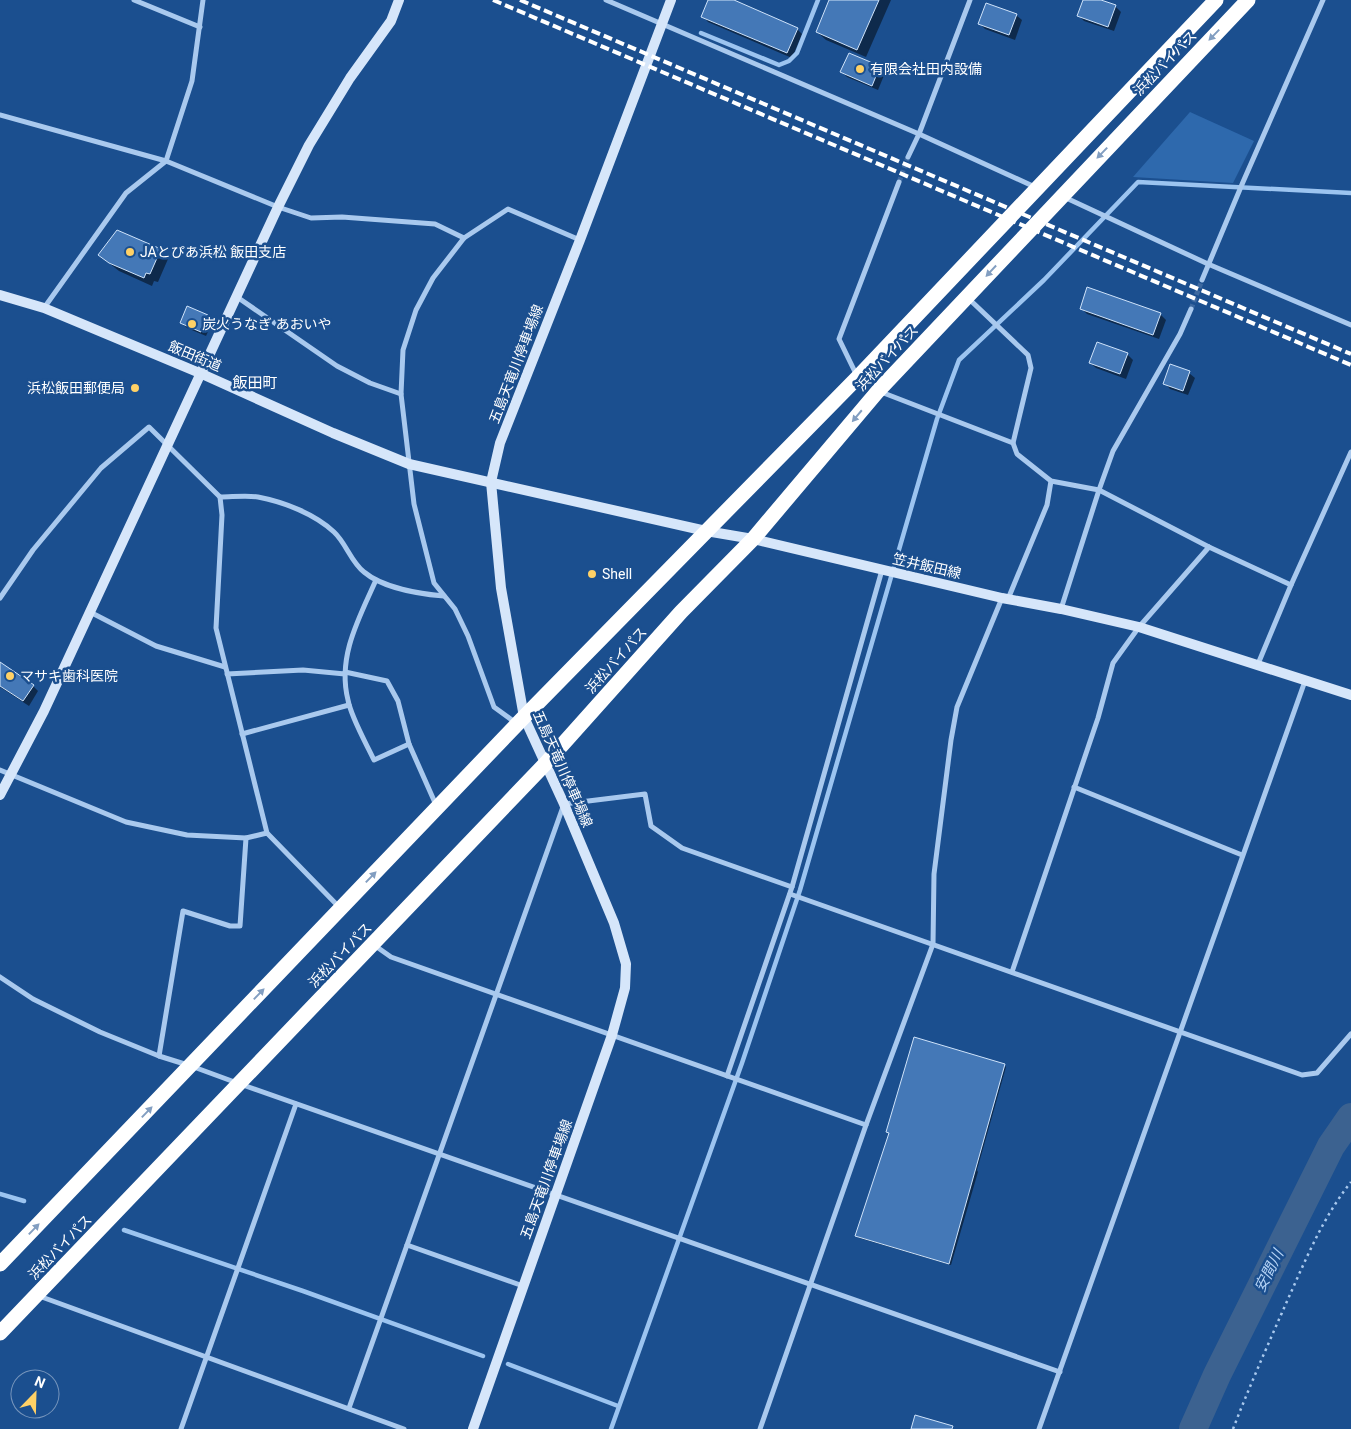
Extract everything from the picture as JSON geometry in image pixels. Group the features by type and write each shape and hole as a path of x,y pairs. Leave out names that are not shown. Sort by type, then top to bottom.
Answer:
{"highway":[{"name":"浜松バイパス","path":"0,1264 521,721 706,530 858,377 1216,0"},
{"name":"浜松バイパス","path":"0,1333 546,763 681,612 753,539 878,391 1248,0"}],"main road":[{"path":"0,796 44,711 278,207 309,145 350,78 391,20 399,0"},
{"name":"五島天竜川停車場線","path":"473,1429 612,1035 625,988 626,964 614,923 564,804 546,763 521,721 501,588 492,482 500,443 580,240 671,0"},
{"name":"飯田街道","path":"0,295 44,308 409,464 492,482"},
{"name":"笠井飯田線","path":"492,482 1139,627 1351,695"}],"street":[{"path":"134,0 200,27"},
{"path":"44,308 126,193 166,161 192,81 203,0"},
{"path":"606,0 919,134 1038,188"},
{"path":"908,157 919,134 970,0"},
{"path":"1202,280 1243,182 1324,0"},
{"path":"0,115 166,161 278,207 310,218 342,217 436,224 464,238"},
{"path":"858,377 839,339 899,182"},
{"path":"1062,196 1208,264 1351,325"},
{"path":"521,721 494,707 468,636 454,609 434,583 414,504 401,394 403,350 416,310 433,278 464,238 508,209 580,240"},
{"path":"967,296 1028,355 1031,368 1013,443 1017,454 1051,481 1099,490 1209,547 1291,585"},
{"path":"237,297 337,366 370,383 401,394"},
{"path":"1061,609 1099,490 1114,451 1180,334 1191,309"},
{"path":"878,391 1013,443"},
{"path":"0,598 32,550 101,468 149,427 220,497 222,515 216,628 267,833 341,909"},
{"path":"1258,664 1291,585 1351,452"},
{"path":"760,1429 866,1125 933,944 934,874 952,732 958,707 1047,505 1051,481"},
{"path":"220,497 256,497 284,504 312,516 334,532 363,572 376,580 422,594 444,596"},
{"path":"1012,972 1098,718 1113,663 1139,627 1209,547"},
{"path":"727,1076 790,894 883,570"},
{"path":"376,580 354,630 346,657 345,673 349,705 374,760 408,744"},
{"path":"90,612 156,646 226,667"},
{"path":"227,674 303,670 345,673 387,681 398,701 408,744 438,808"},
{"path":"1040,1429 1305,681"},
{"path":"242,734 349,705"},
{"path":"0,770 126,822 187,835 246,838 267,833"},
{"path":"1074,787 1242,855"},
{"path":"349,1408 564,804 645,794 651,826 682,848 792,887"},
{"path":"159,1056 183,911 230,926 240,926 246,838"},
{"path":"790,894 1302,1075 1317,1073 1351,1034"},
{"path":"373,944 391,957 866,1125"},
{"path":"0,977 33,999 100,1032 159,1056 1060,1372"},
{"path":"181,1429 296,1104"},
{"path":"407,1245 523,1286"},
{"path":"36,1295 404,1429"}],"path":[{"path":"1232,1429 1314,1241 1342,1193 1351,1182"}],"shaded area":[{"path":"1190,112 1254,141 1233,183 1133,177"}],"building":[{"path":"708,0 734,0 798,28 787,53 701,17"},
{"path":"829,0 879,0 857,50 816,32"},
{"path":"1083,0 1101,0 1116,5 1108,27 1077,16"},
{"path":"986,3 1017,14 1009,35 978,24"},
{"name":"有限会社田内設備","path":"849,53 880,66 872,86 840,72"},
{"name":"JAとぴあ浜松 飯田支店","path":"117,230 161,249 150,274 146,273 144,278 109,263 98,255"},
{"path":"1087,287 1161,313 1153,335 1080,309"},
{"path":"187,306 208,315 201,332 180,323"},
{"path":"1097,342 1128,353 1120,374 1089,363"},
{"path":"1170,364 1190,371 1183,391 1163,384"},
{"name":"マサキ歯科医院","path":"0,662 34,685 23,701 0,686"},
{"path":"914,1037 1005,1064 949,1264 855,1236 889,1133 886,1132"},
{"path":"915,1415 953,1426 952,1429 911,1429"}],"waterway":[{"path":"701,33 779,65 789,61 797,53 818,0"},
{"path":"611,1429 742,1063 800,890 937,419 959,360 1044,280 1138,182 1351,193"},
{"name":"安間川","path":"1193,1429 1217,1375 1331,1146 1351,1117"},
{"path":"0,1194 24,1201"},
{"path":"124,1230 303,1291 483,1356"},
{"path":"508,1364 618,1406"}],"tunnel":[{"path":"899,182 908,157"},
{"path":"1191,309 1202,280"}],"railway":[{"path":"493,0 1351,365"},
{"path":"520,0 1351,354"}],"place":[{"name":"有限会社田内設備","path":"860,69"},
{"name":"JAとぴあ浜松 飯田支店","path":"130,252"},
{"name":"炭火うなぎ あおいや","path":"192,324"},
{"name":"浜松飯田郵便局","path":"135,388"},
{"name":"Shell","path":"592,574"},
{"name":"マサキ歯科医院","path":"10,676"}],"district":[{"name":"飯田町","path":"255,383"}]}
